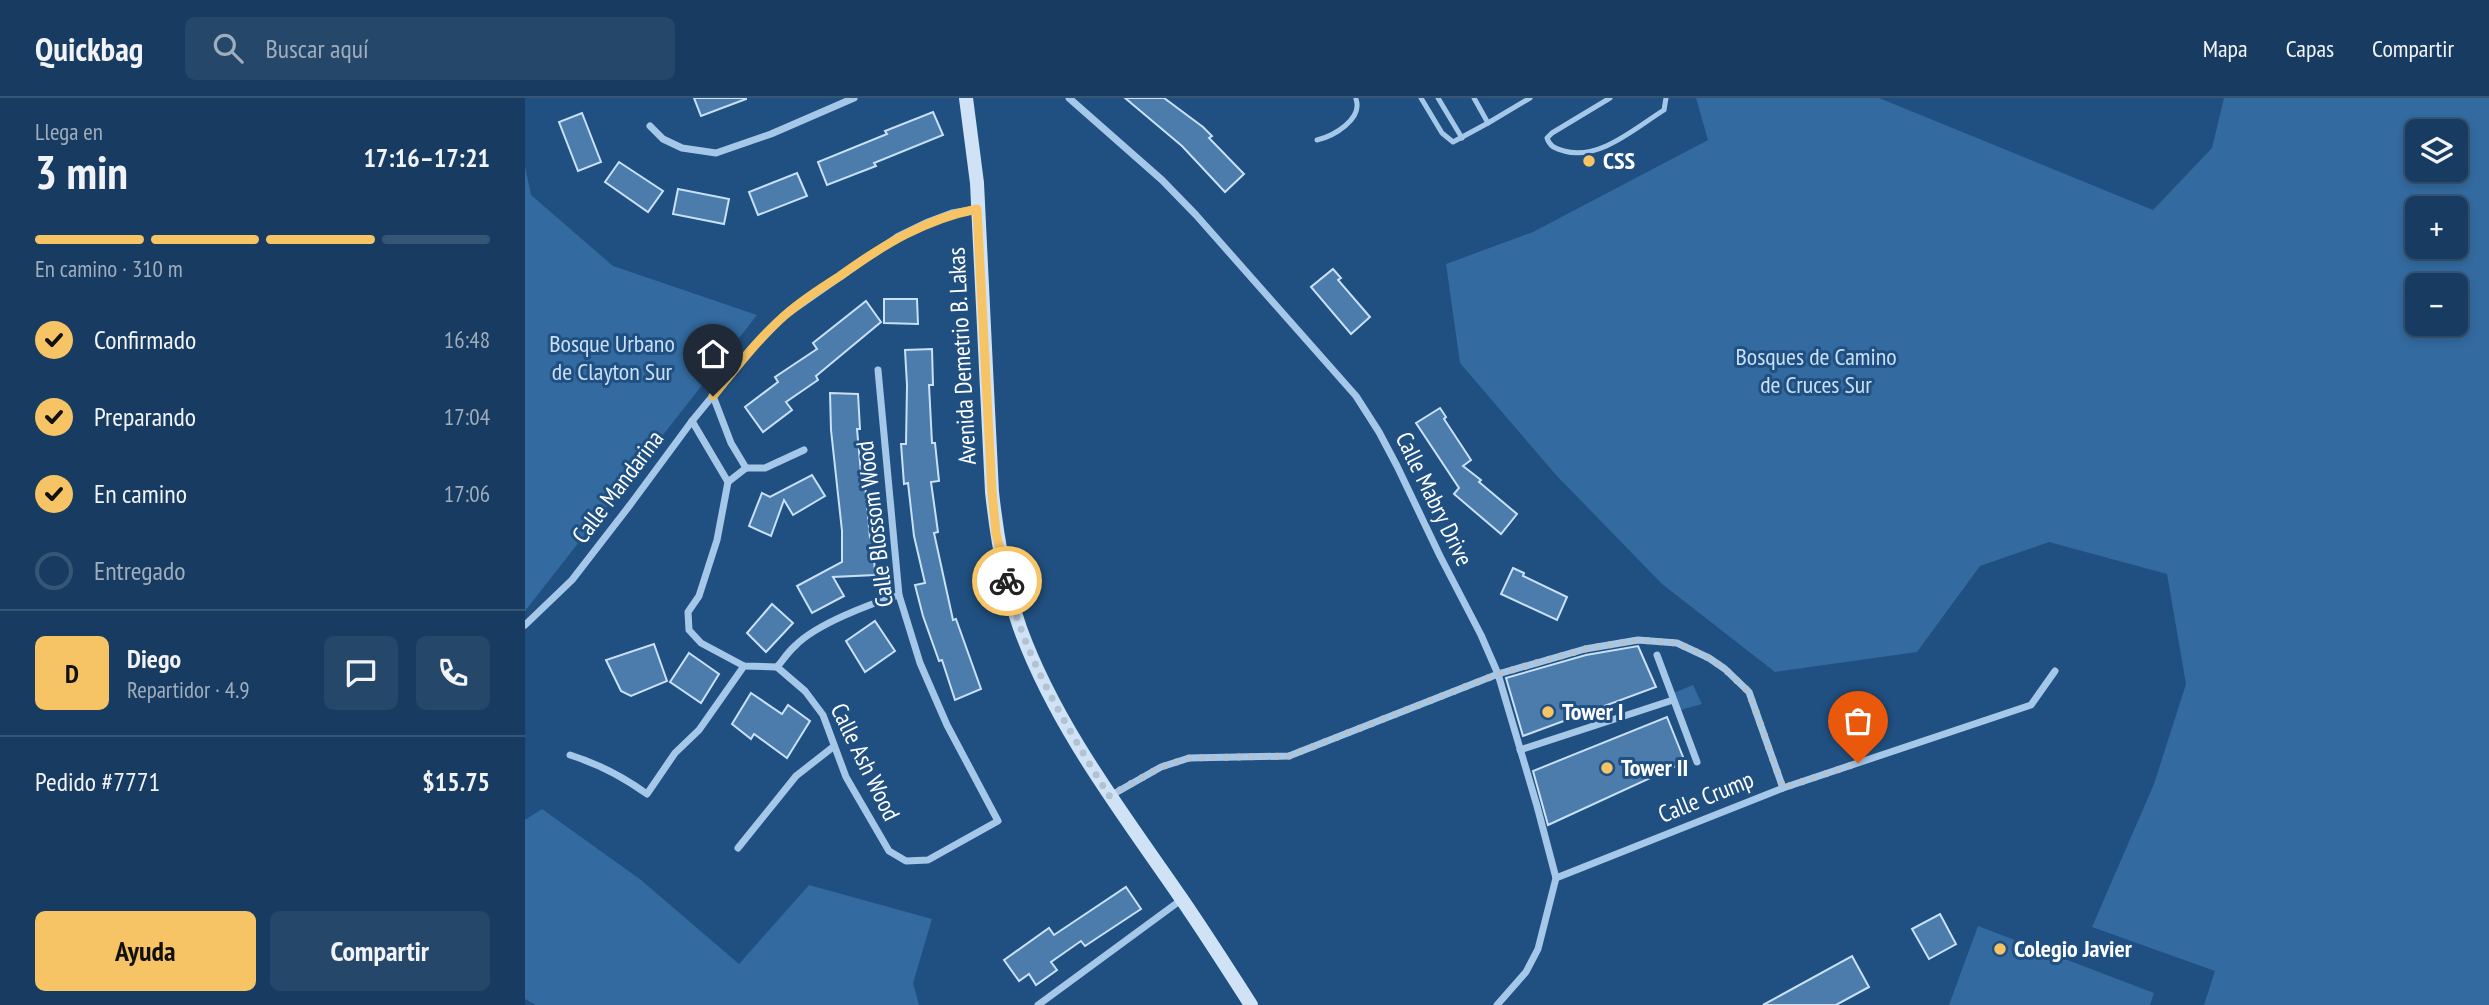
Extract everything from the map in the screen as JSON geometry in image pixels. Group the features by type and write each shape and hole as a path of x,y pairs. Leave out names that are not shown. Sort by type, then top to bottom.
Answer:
{"street":[{"path":"650,127 663,139 682,148 716,153 771,134 855,98"},
{"name":"Avenida Demetrio B. Lakas","path":"966,98 977,209 996,533 1020,627 1057,707 1109,796 1182,899 1251,1005"},
{"name":"Calle Mabry Drive","path":"1069,98 1162,180 1196,215 1356,396 1397,466 1498,674 1556,878 1538,949 1526,972 1497,1005"},
{"name":"Calle Mandarina","path":"525,625 572,580 692,421 748,352 783,317 897,237 928,222 977,209"},
{"name":"Calle Blossom Wood","path":"878,370 899,595 920,663 947,725 998,821"},
{"path":"713,396 731,443 746,468"},
{"path":"692,421 728,482 717,540 699,596 688,612 689,630 701,643 744,666 777,667 796,644 811,633 873,603 899,595"},
{"path":"728,482 746,468 765,468 804,450"},
{"path":"1109,796 1161,767 1189,758 1289,756 1498,674 1585,649 1638,640 1677,643 1709,658 1749,692 1783,788"},
{"path":"1657,655 1697,762"},
{"path":"570,755 599,764 647,794 675,752 699,730 744,666"},
{"name":"Calle Ash Wood","path":"777,667 805,691 823,715 846,777 889,851 906,861 928,860 998,821"},
{"name":"Calle Crump","path":"1556,878 1783,788 2031,705 2055,671"},
{"path":"1520,750 1673,700"},
{"path":"738,848 796,776 833,747"},
{"path":"1038,1005 1182,899"}],"lane":[{"path":"1421,98 1447,139 1453,142 1521,100 1530,98"},
{"path":"1439,98 1462,138"},
{"path":"1474,98 1488,122"},
{"path":"1610,98 1552,132 1547,138 1548,143 1554,148 1584,154 1606,146 1664,110 1666,98"},
{"path":"1317,140 1334,134 1356,116 1359,106 1356,99"}],"green space":[{"name":"Bosques de Camino de Cruces Sur","path":"1696,98 1879,98 2153,210 2212,148 2224,98 2489,98 2489,1005 2204,1005 2215,971 2092,927 2154,784 2186,684 2167,574 2049,542 1980,566 1917,652 1775,672 1662,584 1556,475 1460,363 1446,264 1533,232 1708,140"},
{"name":"Bosque Urbano de Clayton Sur","path":"525,166 531,195 613,266 757,315 525,611"},
{"path":"1693,685 1702,704 1677,711 1671,694"},
{"path":"542,809 641,880 739,964 809,885 932,919 913,983 919,1005 536,1005 525,999 525,820"},
{"path":"1978,926 2154,993 2150,1005 1949,1005"}],"building":[{"path":"694,98 746,98 746,99 701,116"},
{"path":"1125,98 1164,98 1203,127 1212,136 1209,138 1244,174 1225,192 1182,146"},
{"path":"933,112 943,135 827,185 818,162"},
{"path":"582,113 601,162 578,171 559,122"},
{"path":"619,162 663,191 648,212 605,182"},
{"path":"797,173 807,196 758,215 749,192"},
{"path":"678,189 729,199 724,224 673,214"},
{"path":"1333,269 1341,278 1338,280 1370,317 1351,334 1311,287"},
{"path":"884,299 917,299 918,324 884,323"},
{"path":"866,301 881,322 816,376 818,380 786,402 792,410 763,432 745,407 778,382 775,377 817,349 813,343"},
{"path":"932,349 933,385 929,385 932,443 935,443 939,481 931,482 938,532 934,533 953,620 956,619 981,689 955,700 923,616 915,585 925,583 914,536 908,483 904,484 901,444 906,444 905,350"},
{"path":"830,393 858,394 860,429 857,429 862,484 865,484 870,538 873,538 875,575 833,577 844,596 812,613 797,586 842,562 842,531 831,430"},
{"path":"1440,408 1446,417 1444,419 1471,460 1463,466 1517,514 1501,534 1454,494 1459,488 1416,423"},
{"path":"812,475 825,496 793,515 784,500 771,536 749,526 762,493 770,497"},
{"path":"1513,568 1524,573 1523,576 1567,597 1557,620 1501,594"},
{"path":"772,604 793,623 766,652 747,633"},
{"path":"875,621 895,651 865,672 846,641"},
{"path":"654,644 667,681 631,696 621,691 606,660"},
{"name":"Tower I","path":"1638,646 1656,687 1523,736 1506,678 1586,655"},
{"path":"689,653 719,674 701,703 670,682"},
{"path":"751,693 782,714 788,705 810,721 787,758 754,734 751,739 732,724"},
{"name":"Tower II","path":"1667,717 1685,762 1548,825 1533,771"},
{"path":"1126,887 1141,909 1085,946 1081,941 1051,962 1057,970 1036,985 1029,974 1019,981 1004,960 1049,928 1054,935"},
{"path":"1940,914 1956,944 1929,959 1912,929"},
{"path":"1852,956 1869,987 1836,1005 1763,1005"}],"way so far":[{"path":"1007,581 1020,627 1035,663 1057,707 1109,796 1161,767 1189,758 1289,756 1498,674 1585,649 1638,640 1677,643 1709,658 1749,692 1783,788 1858,763"}],"place":[{"name":"CSS","path":"1589,161"},
{"name":"Tower I","path":"1548,712"},
{"name":"Tower II","path":"1607,768"},
{"name":"Colegio Javier","path":"2000,949"}],"route":[{"path":"713,396 748,352 783,317 821,288 897,237 928,222 977,209 992,492 996,533 1007,581"}]}
